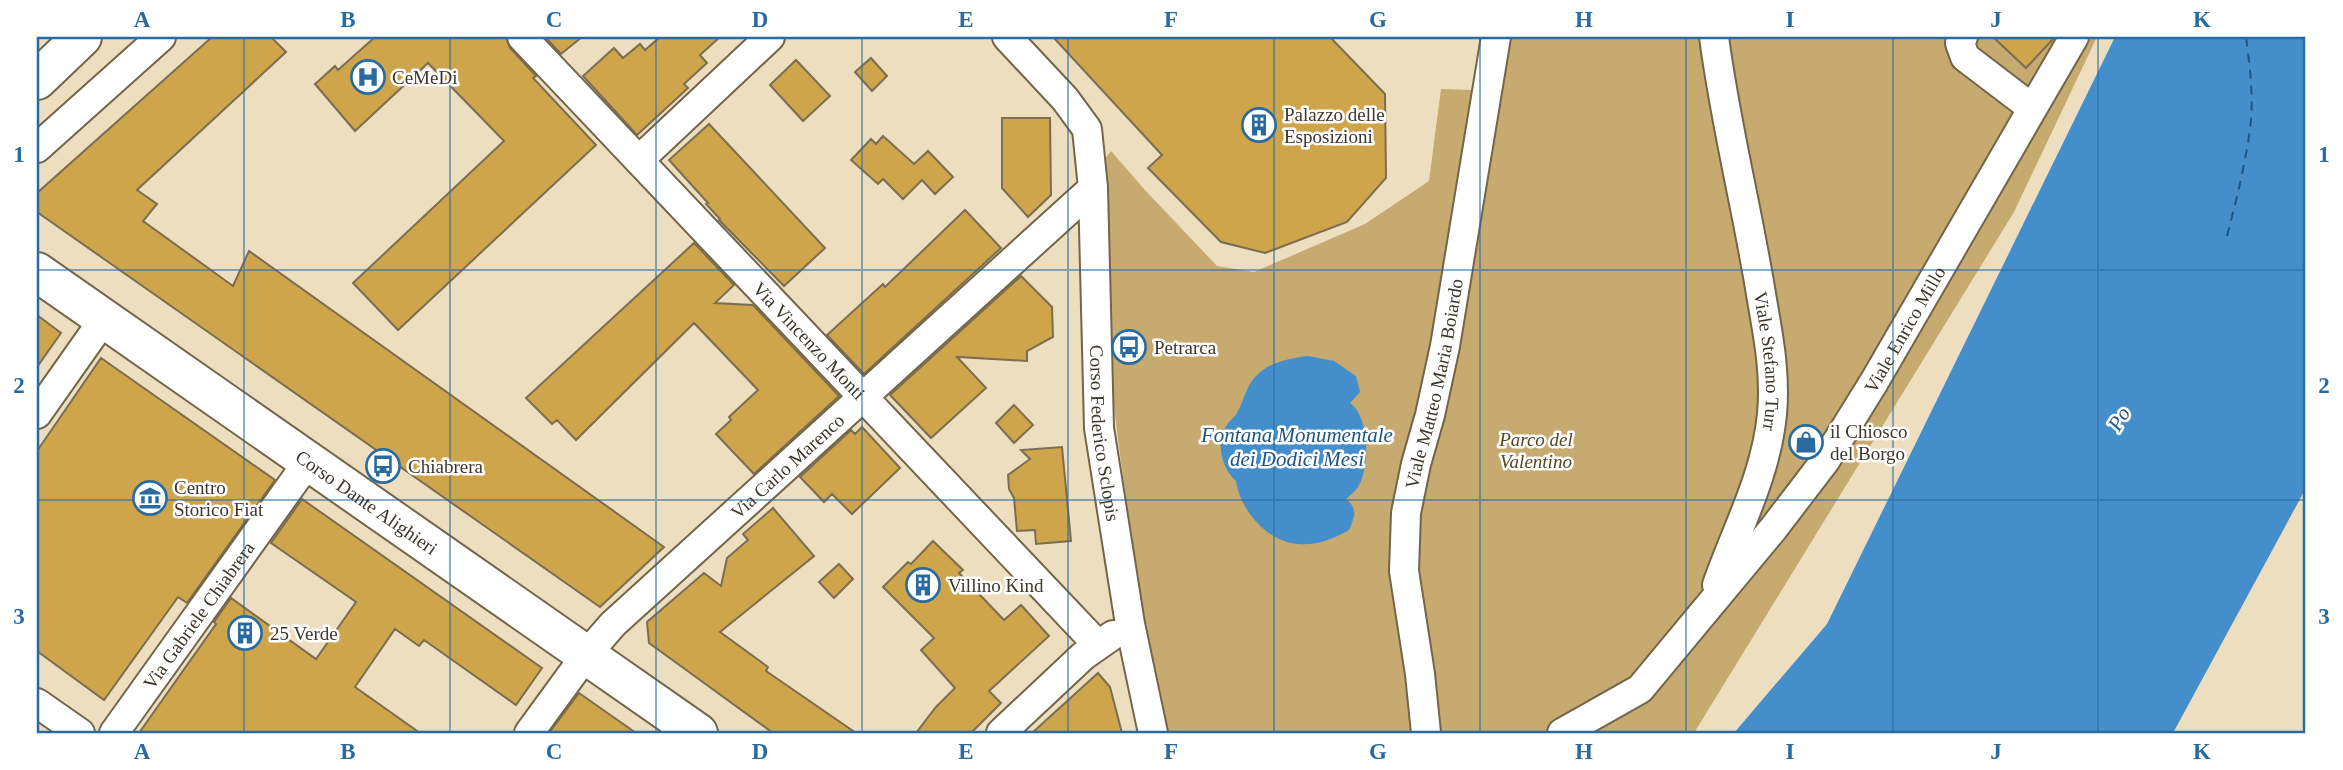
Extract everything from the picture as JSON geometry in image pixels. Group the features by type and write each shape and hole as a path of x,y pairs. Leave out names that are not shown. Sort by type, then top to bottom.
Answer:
{"street":[{"path":"37,80 82,37"},
{"path":"37,148 161,37"},
{"name":"Via Vincenzo Monti","path":"522,37 1097,644"},
{"path":"639,160 770,37"},
{"name":"Corso Federico Sclopis","path":"1007,37 1065,99 1087,129 1093,188 1099,428 1130,624 1153,733"},
{"name":"Viale Matteo Maria Boiardo","path":"1426,733 1404,571 1406,513 1445,345 1496,37"},
{"name":"Viale Stefano Turr","path":"1562,733 1640,689 1710,604 1762,469 1772,416 1774,370 1752,242 1720,86 1714,37"},
{"path":"1963,37 1961,43 1965,57 2032,108"},
{"name":"Viale Enrico Millo","path":"1710,604 1773,529 1835,447 2074,37"},
{"name":"Via Carlo Marenco","path":"529,733 586,655 613,624 1093,188"},
{"name":"Corso Dante Alighieri","path":"37,272 698,733"},
{"path":"37,414 104,319"},
{"name":"Via Gabriele Chiabrera","path":"114,733 308,462"},
{"path":"1001,733 1097,644 1130,624"},
{"path":"37,703 80,733"}],"green space":[{"name":"Parco del Valentino","path":"1505,37 2097,37 2014,212 1694,733 1167,733 1141,615 1117,431 1109,365 1097,169 1111,151 1217,266 1254,272 1365,224 1429,181 1441,89 1499,91"}],"water":[{"name":"Po","path":"2115,37 2306,37 2306,488 2173,733 1734,733 1827,624"},
{"name":"Fontana Monumentale dei Dodici Mesi","path":"1308,356 1334,361 1356,376 1360,392 1350,403 1361,419 1366,455 1358,487 1346,499 1354,513 1349,530 1324,541 1297,544 1275,537 1256,522 1224,462 1221,440 1226,426 1237,413 1257,375 1274,364"}],"building":[{"path":"212,37 271,37 286,52 137,190 157,204 143,221 233,286 249,251 664,547 600,607 37,212 37,193"},
{"path":"375,37 506,37 510,48 536,76 533,78 596,145 398,330 353,283 504,141 428,63 355,131 315,84 335,66 338,70"},
{"path":"545,37 582,37 561,54"},
{"path":"660,37 720,37 700,55 707,63 684,84 688,88 637,135 583,76 614,48 623,58 640,44 645,50"},
{"name":"Palazzo delle Esposizioni","path":"1053,37 1330,37 1385,94 1386,178 1347,222 1265,253 1221,242 1148,168 1162,155"},
{"path":"1993,37 2055,37 2026,68"},
{"path":"871,58 887,76 872,91 855,72"},
{"path":"796,60 830,96 803,121 770,85"},
{"path":"1002,118 1050,118 1051,195 1028,217 1002,188"},
{"path":"709,124 825,248 784,286 719,220 706,204 708,203 669,160"},
{"path":"883,136 914,164 928,151 953,177 935,194 922,180 903,199 883,179 878,184 851,160 871,139 876,144"},
{"path":"965,210 1001,248 864,374 827,335 883,284 885,287"},
{"path":"694,243 734,285 715,303 753,305 839,396 754,474 716,434 731,420 729,417 758,390 694,323 576,440 557,420 552,424 526,398"},
{"path":"1021,276 1052,307 1053,337 1027,351 1027,361 957,357 986,388 931,438 890,395"},
{"path":"37,315 61,333 37,367"},
{"name":"Centro Storico Fiat","path":"101,358 275,480 187,603 178,597 104,700 37,651 37,451"},
{"path":"1014,405 1033,425 1014,443 996,423"},
{"path":"862,427 900,468 852,514 832,494 824,502 800,477 851,430 855,434"},
{"path":"1062,447 1071,541 1036,544 1035,530 1017,531 1014,498 1009,489 1008,475 1030,459 1021,450"},
{"path":"302,499 542,668 516,705 424,640 419,646 395,629 355,687 420,733 139,733 216,624 214,622 231,598 316,659 356,602 271,543"},
{"path":"773,508 814,556 720,632 768,667 766,671 856,733 773,733 649,643 647,622 704,573 721,586 727,558 748,540 743,534"},
{"path":"933,541 963,570 959,573 1004,620 1021,605 1049,636 989,691 1001,703 971,733 916,733 955,688 921,650 934,638 883,587"},
{"path":"839,564 853,579 834,598 819,582"},
{"path":"1098,673 1110,687 1122,733 1032,733"},
{"path":"579,693 636,733 549,733"}],"ferry route":[{"path":"2227,236 2243,170 2251,118 2251,83 2246,37"}],"place":[{"name":"CeMeDi","path":"368,77"},
{"name":"Palazzo delle Esposizioni","path":"1259,125"},
{"name":"Petrarca","path":"1129,347"},
{"name":"il Chiosco del Borgo","path":"1806,442"},
{"name":"Chiabrera","path":"383,466"},
{"name":"Centro Storico Fiat","path":"150,498"},
{"name":"Villino Kind","path":"923,585"},
{"name":"25 Verde","path":"245,633"}]}
